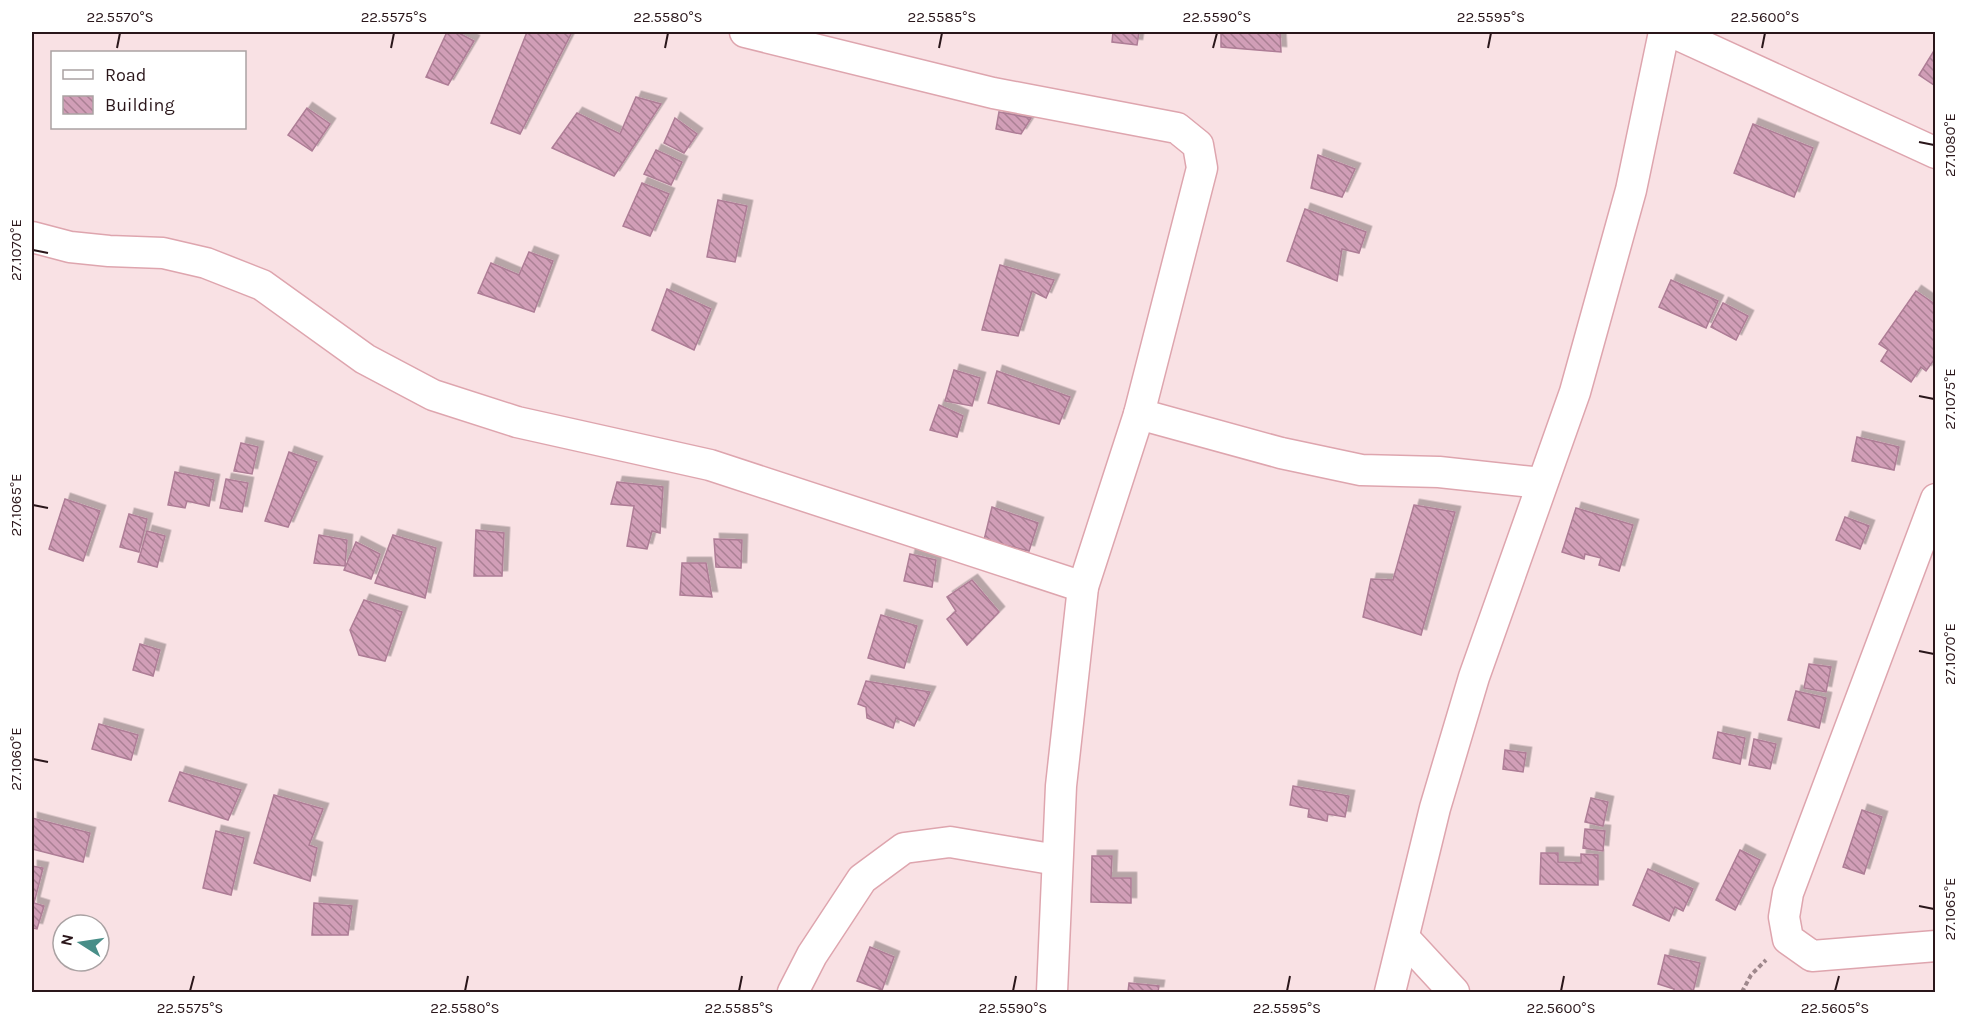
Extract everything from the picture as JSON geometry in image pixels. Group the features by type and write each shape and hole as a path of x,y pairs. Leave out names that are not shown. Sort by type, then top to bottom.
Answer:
{"street":[{"path":"1390,993 1435,808 1474,677 1575,392 1631,190 1664,32"},
{"path":"1672,32 1935,153"},
{"path":"764,34 993,93 1177,128 1198,145 1202,168 1140,414 1083,587 1062,786 1052,993"},
{"path":"32,237 70,247 163,253 206,264 262,285 365,359 433,395 517,422 710,465 1083,587"},
{"path":"1140,414 1281,453 1361,470 1438,472 1542,483"},
{"path":"1935,499 1788,893 1784,917 1788,939 1812,956 1855,955 1935,946"},
{"path":"793,993 812,956 862,879 904,848 950,842 1057,860"},
{"path":"1404,939 1454,993"}],"path":[{"path":"1742,993 1751,975 1788,939"}],"building":[{"path":"447,32 457,32 474,41 448,85 426,77"},
{"path":"527,32 572,32 520,134 491,123"},
{"path":"1113,32 1139,32 1137,45 1112,42"},
{"path":"1221,32 1280,32 1281,52 1221,47"},
{"path":"1935,49 1936,83 1934,85 1919,75"},
{"path":"636,97 661,104 614,176 552,148 577,113 620,134"},
{"path":"307,108 330,124 312,151 288,135"},
{"path":"999,112 1031,118 1021,134 996,129"},
{"path":"675,118 697,134 684,153 664,143"},
{"path":"1753,124 1813,148 1794,197 1734,173"},
{"path":"656,150 682,162 671,185 644,174"},
{"path":"1318,155 1355,169 1342,197 1311,188"},
{"path":"642,183 669,194 650,236 623,226"},
{"path":"718,200 747,206 735,262 707,257"},
{"path":"1305,209 1366,232 1359,253 1342,249 1337,281 1287,261"},
{"path":"529,252 553,261 534,312 478,293 491,263 519,275"},
{"path":"1000,265 1054,280 1046,298 1032,291 1018,336 982,330"},
{"path":"1671,280 1718,301 1706,328 1659,307"},
{"path":"667,289 711,309 694,350 652,330"},
{"path":"1916,291 1936,305 1936,357 1926,371 1921,367 1911,382 1881,361 1888,350 1879,344"},
{"path":"1723,303 1748,316 1736,340 1711,327"},
{"path":"954,370 980,378 972,406 945,401"},
{"path":"997,371 1070,397 1059,424 988,403"},
{"path":"939,405 963,416 957,437 930,430"},
{"path":"1857,437 1899,447 1894,470 1852,461"},
{"path":"241,443 258,447 252,474 234,471"},
{"path":"289,452 317,462 288,527 265,521"},
{"path":"175,472 214,480 209,506 187,501 185,508 168,505"},
{"path":"226,479 248,483 242,512 220,508"},
{"path":"617,482 663,487 660,533 652,531 647,549 627,546 634,506 611,504"},
{"path":"65,499 100,511 83,561 49,549"},
{"path":"1414,505 1455,512 1421,635 1363,617 1371,579 1393,580"},
{"path":"992,507 1038,523 1029,551 984,540"},
{"path":"1576,508 1633,525 1619,571 1599,565 1601,558 1585,554 1584,559 1562,552"},
{"path":"129,514 147,519 139,552 120,547"},
{"path":"1845,517 1869,526 1860,549 1836,540"},
{"path":"476,530 504,533 502,576 474,576"},
{"path":"147,531 165,536 157,567 138,562"},
{"path":"319,535 347,540 345,566 314,563"},
{"path":"393,535 436,548 425,598 375,583"},
{"path":"714,539 742,540 741,568 716,567"},
{"path":"356,542 380,554 371,579 344,570"},
{"path":"910,554 936,560 932,587 904,581"},
{"path":"682,563 706,563 712,597 680,595"},
{"path":"972,580 999,612 967,645 947,619 956,611 947,597"},
{"path":"364,600 402,612 385,661 359,655 350,630"},
{"path":"881,615 917,626 904,668 868,658"},
{"path":"140,644 160,650 153,676 133,670"},
{"path":"1809,664 1831,667 1826,692 1804,688"},
{"path":"866,681 930,692 914,726 896,718 893,728 867,718 866,707 858,704"},
{"path":"1796,691 1826,698 1819,728 1788,720"},
{"path":"99,724 138,735 131,760 92,749"},
{"path":"1718,732 1745,738 1740,764 1713,758"},
{"path":"1754,739 1776,744 1770,769 1749,765"},
{"path":"1505,750 1526,753 1523,772 1503,769"},
{"path":"180,772 241,790 228,820 169,801"},
{"path":"1293,786 1349,796 1345,817 1328,814 1327,821 1308,817 1309,809 1290,805"},
{"path":"274,795 323,809 309,845 317,848 310,881 254,863"},
{"path":"1591,798 1608,802 1603,826 1585,822"},
{"path":"1862,810 1882,817 1864,874 1843,867"},
{"path":"32,818 90,833 83,862 32,849"},
{"path":"1585,829 1605,831 1603,851 1583,848"},
{"path":"216,831 244,838 231,895 203,888"},
{"path":"1740,850 1760,860 1735,910 1716,900"},
{"path":"1541,853 1558,853 1558,862 1581,863 1581,854 1598,855 1598,885 1540,884"},
{"path":"1092,856 1112,856 1111,878 1131,878 1131,903 1091,902"},
{"path":"32,866 43,868 34,903 44,906 37,929 32,928"},
{"path":"1648,869 1693,889 1683,911 1675,907 1669,921 1633,905"},
{"path":"314,903 352,906 348,935 312,935"},
{"path":"870,947 894,957 882,990 857,981"},
{"path":"1665,955 1700,963 1693,992 1673,992 1674,989 1658,984"},
{"path":"1129,983 1159,986 1158,992 1128,992"}]}
